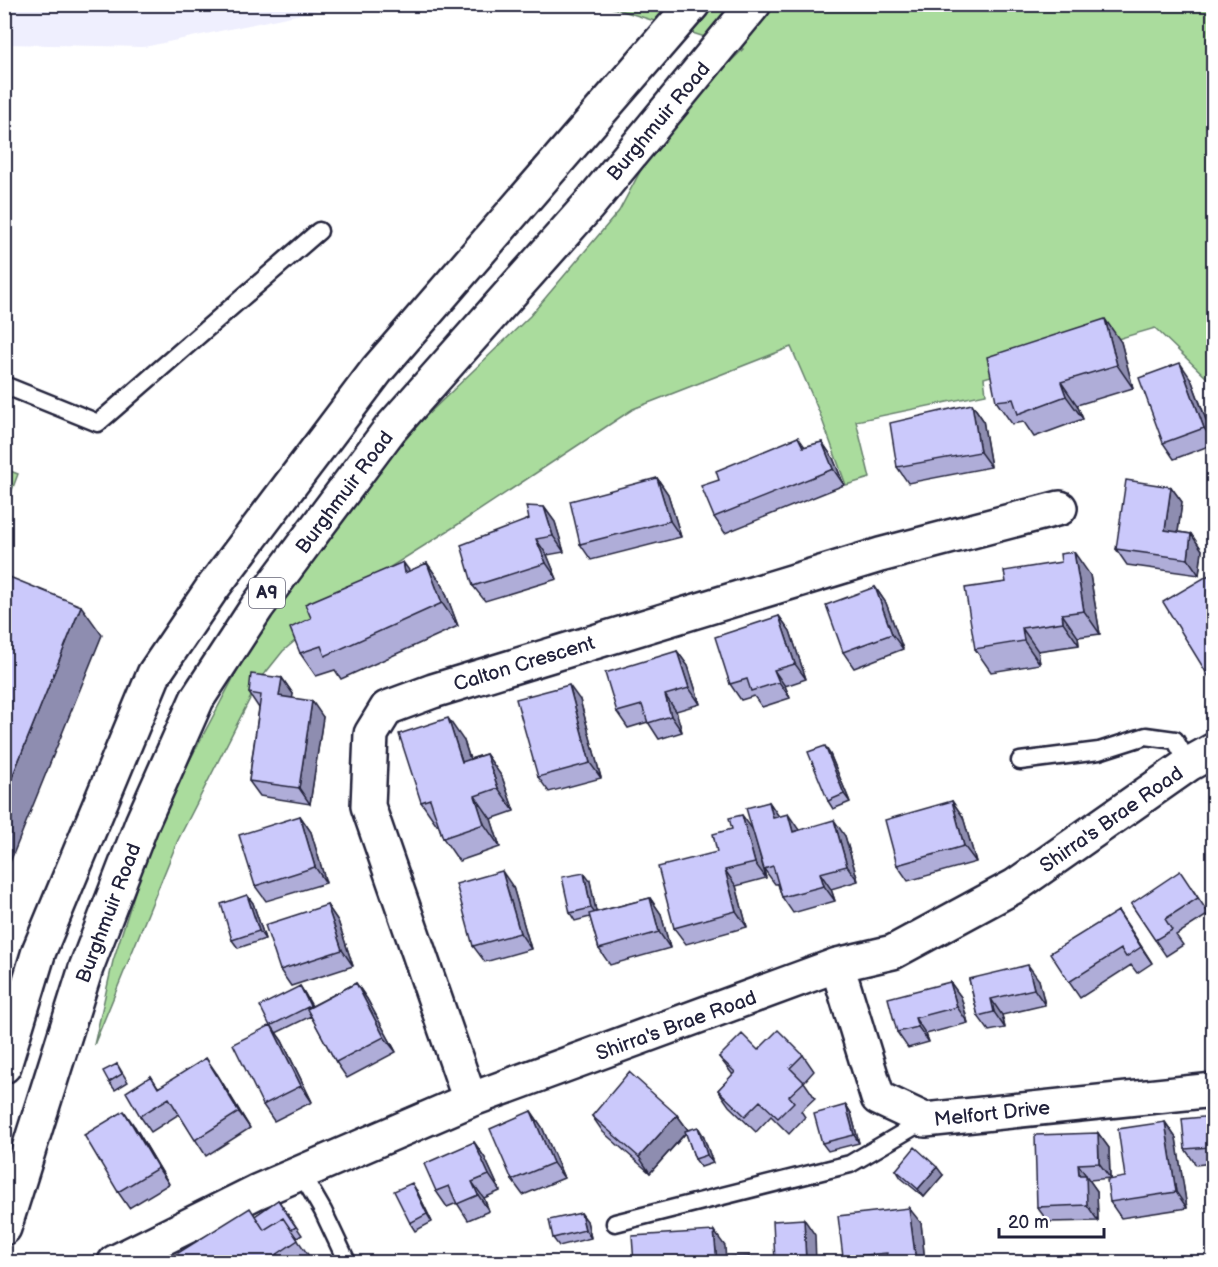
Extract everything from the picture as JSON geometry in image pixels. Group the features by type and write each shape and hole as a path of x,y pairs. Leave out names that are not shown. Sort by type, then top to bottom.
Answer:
{"street":[{"name":"A9","path":"4,1066 39,951 154,674 211,590 376,369 693,4"},
{"name":"Burghmuir Road","path":"4,1228 86,968 142,824 197,699 257,607 390,429 588,206 754,4"},
{"name":"Calton Crescent","path":"470,1100 368,806 371,734 387,708 433,691 880,555 1060,508"},
{"name":"Shirra's Brae Road","path":"116,1263 256,1192 470,1100 837,965 893,952 1016,885 1201,757"},
{"name":"Melfort Drive","path":"837,965 878,1098 925,1120 1214,1090"}],"lane":[{"path":"4,385 98,423 319,231"},
{"path":"1020,761 1099,751 1146,736 1175,740 1201,757"},
{"path":"615,1223 850,1164 925,1120"},
{"path":"301,1173 324,1211 347,1263"}],"shaded area":[{"path":"5,4 344,5 144,47 5,44"}],"green space":[{"path":"604,5 1213,5 1213,379 1207,378 1155,328 984,378 986,394 856,421 870,478 846,485 820,414 791,347 633,409 360,586 283,651 259,681 178,840 94,1045 113,961 148,851 174,790 255,637 383,466 422,420 530,316 619,211 642,168 668,129 743,49"},
{"path":"5,469 18,474 5,509"}],"building":[{"path":"1105,319 1117,365 1061,382 1066,396 1018,414 1013,399 996,401 987,357"},
{"path":"1180,363 1204,428 1163,443 1139,378"},
{"path":"972,404 980,452 897,467 890,423"},
{"path":"798,437 803,447 822,442 833,469 714,517 701,486 719,480 716,471"},
{"path":"657,478 670,521 580,544 570,501"},
{"path":"1126,480 1171,487 1165,530 1191,534 1188,559 1116,549"},
{"path":"526,506 544,507 553,536 536,539 546,563 473,586 461,545 529,519"},
{"path":"1074,552 1084,611 1062,614 1063,622 1022,628 1024,641 975,649 965,588 1006,582 1004,571 1061,562 1060,554"},
{"path":"403,562 405,573 427,563 442,603 325,656 321,646 300,653 290,628 311,618 305,604"},
{"path":"1214,572 1214,682 1212,682 1163,602"},
{"path":"7,576 81,606 4,797 4,582"},
{"path":"875,587 892,634 843,652 826,605"},
{"path":"779,616 795,664 774,670 779,682 751,691 747,679 730,684 715,637"},
{"path":"677,651 689,688 665,695 671,716 648,723 642,705 617,712 605,673"},
{"path":"251,674 282,678 279,696 312,701 299,788 249,781 261,695 249,693"},
{"path":"569,685 590,763 538,777 516,699"},
{"path":"448,718 462,762 486,754 498,788 475,796 484,824 443,838 430,799 421,802 399,734"},
{"path":"825,746 844,794 828,801 808,752"},
{"path":"952,801 964,846 897,865 885,820"},
{"path":"769,802 773,818 788,814 793,832 834,820 847,866 820,873 824,886 782,897 773,866 764,869 746,808"},
{"path":"742,815 755,863 725,870 736,911 674,928 658,867 717,852 713,834 732,829 729,818"},
{"path":"300,816 315,867 255,886 239,835"},
{"path":"502,871 520,933 473,946 456,884"},
{"path":"1180,871 1198,898 1165,919 1172,930 1155,940 1131,904"},
{"path":"584,873 591,908 570,913 562,877"},
{"path":"247,895 259,931 232,940 221,904"},
{"path":"650,898 659,932 599,949 589,914"},
{"path":"327,905 342,950 280,970 265,925"},
{"path":"1118,911 1141,947 1126,957 1121,949 1069,982 1050,953"},
{"path":"1028,965 1034,989 991,999 994,1012 978,1016 969,979"},
{"path":"950,982 957,1007 915,1018 918,1027 897,1032 888,998"},
{"path":"356,983 384,1037 336,1062 307,1009"},
{"path":"300,986 310,1006 270,1026 260,1006"},
{"path":"271,1025 301,1086 263,1105 233,1044"},
{"path":"778,1030 803,1055 790,1068 804,1082 789,1096 794,1102 778,1118 760,1101 745,1116 718,1090 735,1072 719,1057 742,1034 758,1050"},
{"path":"206,1058 239,1112 195,1140 169,1098 140,1116 126,1092 151,1076 158,1088"},
{"path":"117,1064 122,1074 109,1082 103,1071"},
{"path":"629,1072 677,1115 639,1157 592,1116"},
{"path":"846,1105 854,1135 822,1143 814,1114"},
{"path":"124,1111 158,1168 118,1192 84,1135"},
{"path":"531,1111 553,1163 512,1180 490,1129"},
{"path":"1214,1116 1214,1179 1210,1147 1185,1149 1182,1119"},
{"path":"1165,1122 1176,1192 1110,1202 1107,1180 1125,1177 1118,1129"},
{"path":"698,1127 707,1155 695,1159 685,1131"},
{"path":"1098,1133 1099,1163 1078,1164 1079,1175 1086,1175 1087,1205 1037,1207 1035,1135"},
{"path":"474,1142 489,1175 472,1182 478,1195 457,1204 449,1186 436,1191 424,1164"},
{"path":"915,1147 937,1167 918,1189 896,1170"},
{"path":"412,1183 427,1214 410,1223 394,1191"},
{"path":"278,1200 296,1227 291,1230 283,1218 264,1230 255,1216"},
{"path":"250,1208 264,1230 283,1218 298,1240 264,1263 162,1263"},
{"path":"909,1208 916,1262 888,1263 887,1253 843,1257 838,1216"},
{"path":"581,1213 585,1230 553,1238 549,1220"},
{"path":"804,1219 806,1263 771,1263 775,1262 773,1221"},
{"path":"714,1231 717,1263 634,1263 632,1236"},
{"path":"749,1256 750,1263 722,1263 721,1257"}]}
